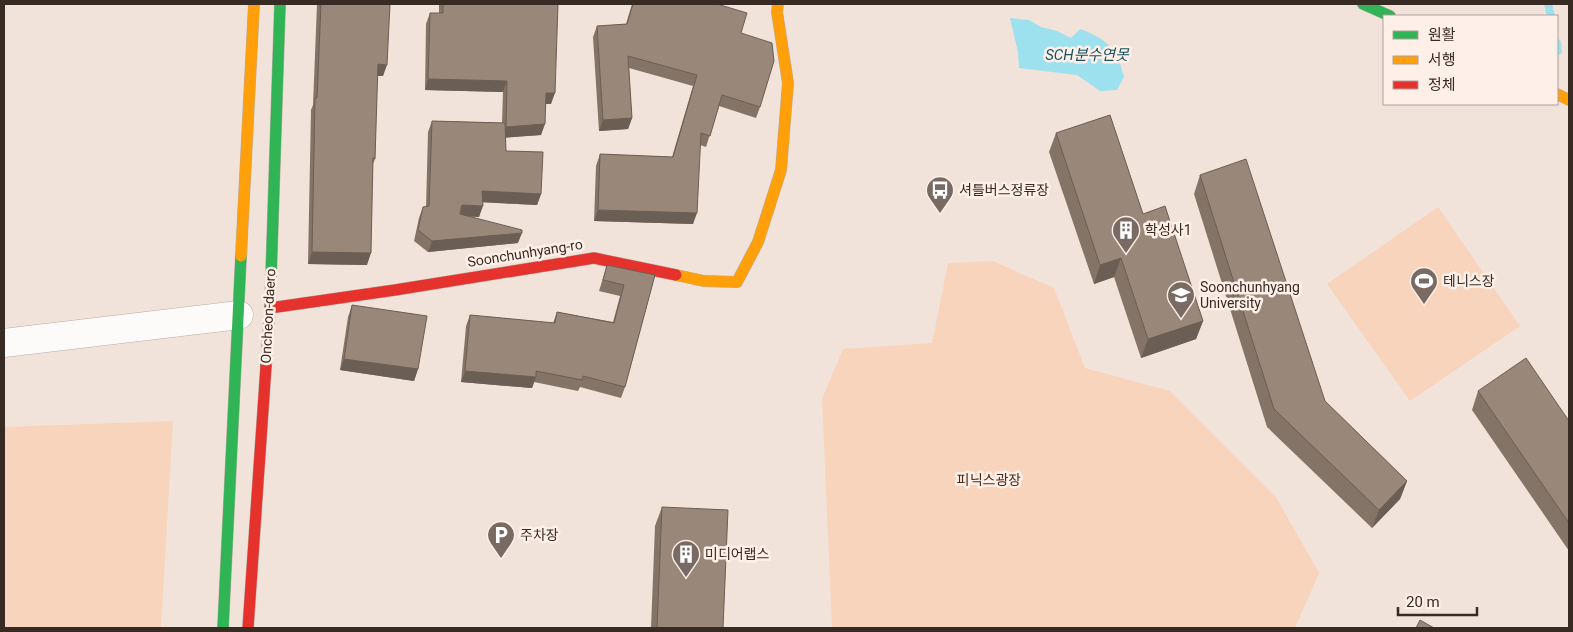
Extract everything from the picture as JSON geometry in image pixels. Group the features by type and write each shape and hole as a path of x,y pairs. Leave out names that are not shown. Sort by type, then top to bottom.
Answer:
{"main road":[{"path":"223,628 254,4"},
{"name":"Oncheon-daero","path":"248,628 270,308 280,4"},
{"name":"Soonchunhyang-ro","path":"270,308 594,258 704,281 737,282 758,242 781,170 788,84 777,12 778,4"},
{"path":"1363,4 1388,15"}],"street":[{"path":"4,343 239,315"}],"green space":[{"name":"테니스장","path":"1438,207 1520,326 1410,401 1327,284"},
{"name":"피닉스광장","path":"993,261 1054,288 1085,368 1170,391 1276,497 1319,573 1295,628 832,628 822,399 843,349 932,343 948,263"},
{"path":"173,421 161,628 4,628 4,427"}],"water":[{"name":"SCH분수연못","path":"1010,18 1029,20 1041,27 1057,31 1071,38 1080,29 1104,41 1110,46 1118,59 1124,77 1117,90 1100,91 1077,75 1019,68 1018,52"}],"building":[{"path":"321,4 390,4 387,65 378,64 375,159 373,158 371,253 312,252 315,98 317,98"},
{"path":"443,4 558,4 555,93 546,93 545,124 506,127 507,81 428,79 430,13 443,13"},
{"path":"633,4 717,4 747,13 741,33 772,43 774,61 760,107 722,95 710,136 701,133 697,213 598,210 600,154 673,157 697,75 628,56 632,118 603,120 597,26 627,24"},
{"name":"학성사1","path":"1110,115 1143,214 1165,206 1203,321 1148,339 1121,258 1100,265 1056,133"},
{"path":"432,121 505,123 506,151 543,152 541,194 482,191 483,206 462,205 460,214 522,230 522,233 432,241 418,230 423,207 429,206"},
{"path":"1246,159 1325,401 1407,481 1379,510 1274,409 1200,175"},
{"path":"607,265 655,275 625,387 583,376 582,380 536,371 536,377 465,371 470,315 555,323 557,312 614,323 624,285 603,280"},
{"path":"352,305 427,316 418,369 344,359"},
{"path":"1526,358 1569,421 1569,523 1478,391"},
{"name":"미디어랩스","path":"662,507 728,510 723,628 657,628"},
{"path":"1420,620 1434,628 1416,628"}],"waterway":[{"path":"1548,4 1551,15"}],"traffic: fast":[{"path":"266,366 270,308 280,4"},
{"path":"1363,4 1388,15"},
{"path":"223,628 241,256"}],"traffic: slow":[{"path":"241,256 254,4"},
{"path":"676,275 704,281 737,282 758,242 781,170 788,83 777,12 778,4"},
{"path":"1558,94 1569,100"}],"traffic: jam":[{"path":"270,308 594,258 676,275"},
{"path":"248,628 266,366"}],"place":[{"name":"셔틀버스정류장","path":"940,214"},
{"name":"학성사1","path":"1126,254"},
{"name":"테니스장","path":"1424,305"},
{"name":"Soonchunhyang University","path":"1181,319"},
{"name":"주차장","path":"501,559"},
{"name":"미디어랩스","path":"686,578"}]}
